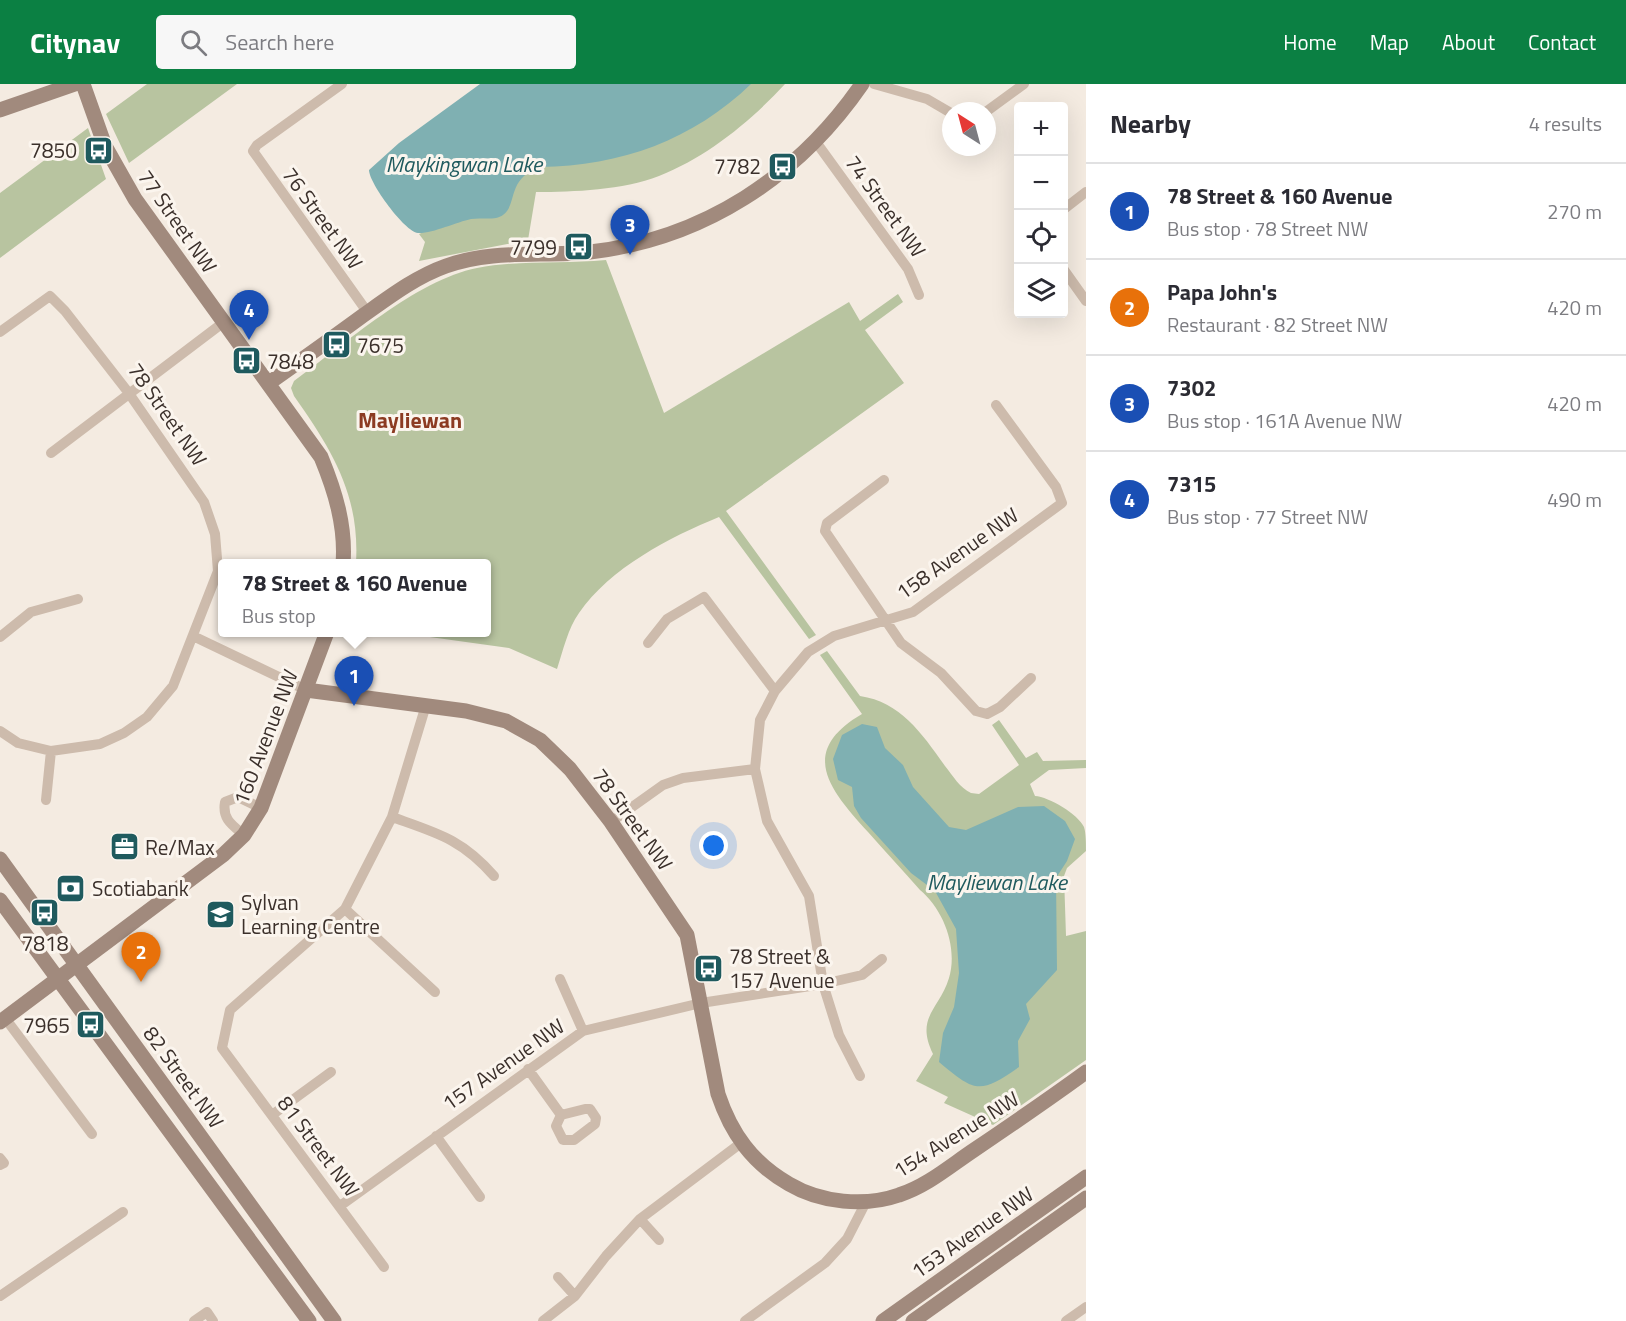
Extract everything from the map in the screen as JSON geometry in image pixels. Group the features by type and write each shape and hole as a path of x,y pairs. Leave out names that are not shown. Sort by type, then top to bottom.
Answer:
{"street":[{"path":"0,110 75,84"},
{"name":"77 Street NW","path":"83,84 105,146 135,199 321,457 332,482 342,520 344,559"},
{"name":"76 Street NW","path":"342,84 257,145 253,151 368,313"},
{"path":"269,383 413,281 463,261 518,253 574,253 609,249 692,226 722,213 756,191 816,142 862,84"},
{"path":"874,84 927,99 942,108"},
{"path":"996,104 1024,84"},
{"name":"74 Street NW","path":"816,142 909,269 919,295"},
{"path":"1068,206 1086,192"},
{"path":"1068,276 1086,301"},
{"name":"78 Street NW","path":"0,332 50,296 65,311 128,392 204,502 215,534 218,562"},
{"path":"51,453 128,392 224,322"},
{"name":"158 Avenue NW","path":"755,769 760,720 775,691 808,652 834,636 913,612 1062,503 1056,487 996,405"},
{"path":"884,480 827,523 825,531 901,643 941,673 976,711 987,714 1000,707 1031,678"},
{"name":"78 Street NW","path":"218,574 193,636 306,690 466,711 506,721 540,740 570,769 610,822 687,935 718,1094 726,1118 741,1143 758,1162 796,1189 844,1201 866,1202"},
{"path":"648,643 667,619 704,597 775,691"},
{"path":"0,637 31,612 78,598"},
{"path":"0,731 18,743 51,751 100,744 124,733 147,717 173,686 193,636"},
{"name":"160 Avenue NW","path":"3,1020 76,963 224,855 244,835 261,808 326,637"},
{"path":"426,705 392,817 345,909 435,992"},
{"path":"46,800 51,751"},
{"path":"610,822 663,784 683,778 755,769 767,821 809,896 823,984 839,1035 860,1076"},
{"path":"244,835 226,820 225,802 238,797 261,808"},
{"path":"392,817 446,836 475,855 494,876"},
{"name":"82 Street NW","path":"0,859 334,1321"},
{"name":"82 Street NW","path":"0,900 309,1321"},
{"name":"81 Street NW","path":"345,909 230,1010 222,1048 384,1267"},
{"name":"157 Avenue NW","path":"340,1206 583,1031 701,1003 823,984 862,975 882,959"},
{"path":"560,979 583,1031"},
{"path":"3,1020 92,1134"},
{"path":"528,1069 561,1115"},
{"path":"272,1115 331,1072"},
{"name":"154 Avenue NW","path":"866,1202 900,1195 932,1179 1086,1072"},
{"path":"436,1136 480,1197"},
{"path":"543,1321 575,1296 606,1256 640,1219 741,1143"},
{"path":"0,1158 4,1163 0,1166"},
{"name":"153 Avenue NW","path":"883,1321 1086,1178"},
{"name":"153 Avenue NW","path":"913,1321 1086,1198"},
{"path":"746,1321 825,1263 847,1239 866,1202"},
{"path":"0,1296 123,1212"},
{"path":"640,1219 659,1240"},
{"path":"558,1276 575,1296"},
{"path":"1066,1321 1086,1307"},
{"path":"194,1321 210,1317"}],"green space":[{"path":"147,84 237,84 129,163 106,114"},
{"path":"713,84 785,84 727,137 677,168 645,181 614,187 582,191 536,192 528,240 419,261 425,242 419,234 486,204 520,167"},
{"path":"88,128 106,179 0,258 0,193"},
{"path":"606,260 664,413 849,302 860,321 898,294 903,302 865,330 904,383 726,511 816,635 809,639 719,517 661,544 607,582 575,619 557,669 509,648 430,637 491,637 491,559 356,559 353,516 341,474 320,435 294,396 291,388 294,381 406,299 454,275 477,268 509,264"},
{"path":"827,651 860,696 875,699 887,705 910,722 963,788 971,793 979,794 1019,765 992,725 999,720 1026,758 1037,752 1043,761 1086,760 1086,768 1049,770 1030,784 1035,796 1048,799 1070,812 1085,829 1086,851 1067,868 1064,876 1066,936 1086,931 1086,1060 993,1125 944,1103 948,1097 916,1081 933,1054 926,1031 930,1014 949,978 952,954 950,942 942,919 929,898 854,816 832,786 826,772 825,757 830,743 842,728 862,714 820,655"}],"water":[{"name":"Maykingwan Lake","path":"480,84 751,84 729,104 705,120 680,135 654,146 599,161 540,167 529,172 517,185 508,210 500,217 471,219 423,233 412,231 389,206 375,185 369,170 399,143"},
{"name":"Mayliewan Lake","path":"862,724 877,727 885,748 903,765 913,787 949,827 966,830 1018,807 1044,806 1065,821 1075,839 1067,861 1056,878 1057,970 1026,1004 1030,1019 1018,1041 1019,1067 986,1086 970,1084 939,1062 943,1033 954,1007 959,973 956,929 935,891 911,873 861,818 854,806 852,787 838,780 833,759 842,735"}],"place":[{"name":"7850","path":"98,150"},
{"name":"7782","path":"782,166"},
{"name":"7799","path":"578,247"},
{"name":"7302","path":"630,255"},
{"name":"7315","path":"249,340"},
{"name":"7675","path":"336,345"},
{"name":"7848","path":"246,361"},
{"name":"78 Street & 160 Avenue","path":"354,706"},
{"name":"Re/Max","path":"124,847"},
{"name":"Scotiabank","path":"71,888"},
{"name":"7818","path":"45,912"},
{"name":"Sylvan Learning Centre","path":"220,914"},
{"name":"78 Street & 157 Avenue","path":"708,968"},
{"name":"Papa John's","path":"141,982"},
{"name":"7965","path":"91,1025"}],"district":[{"name":"Mayliewan","path":"410,420"}]}
